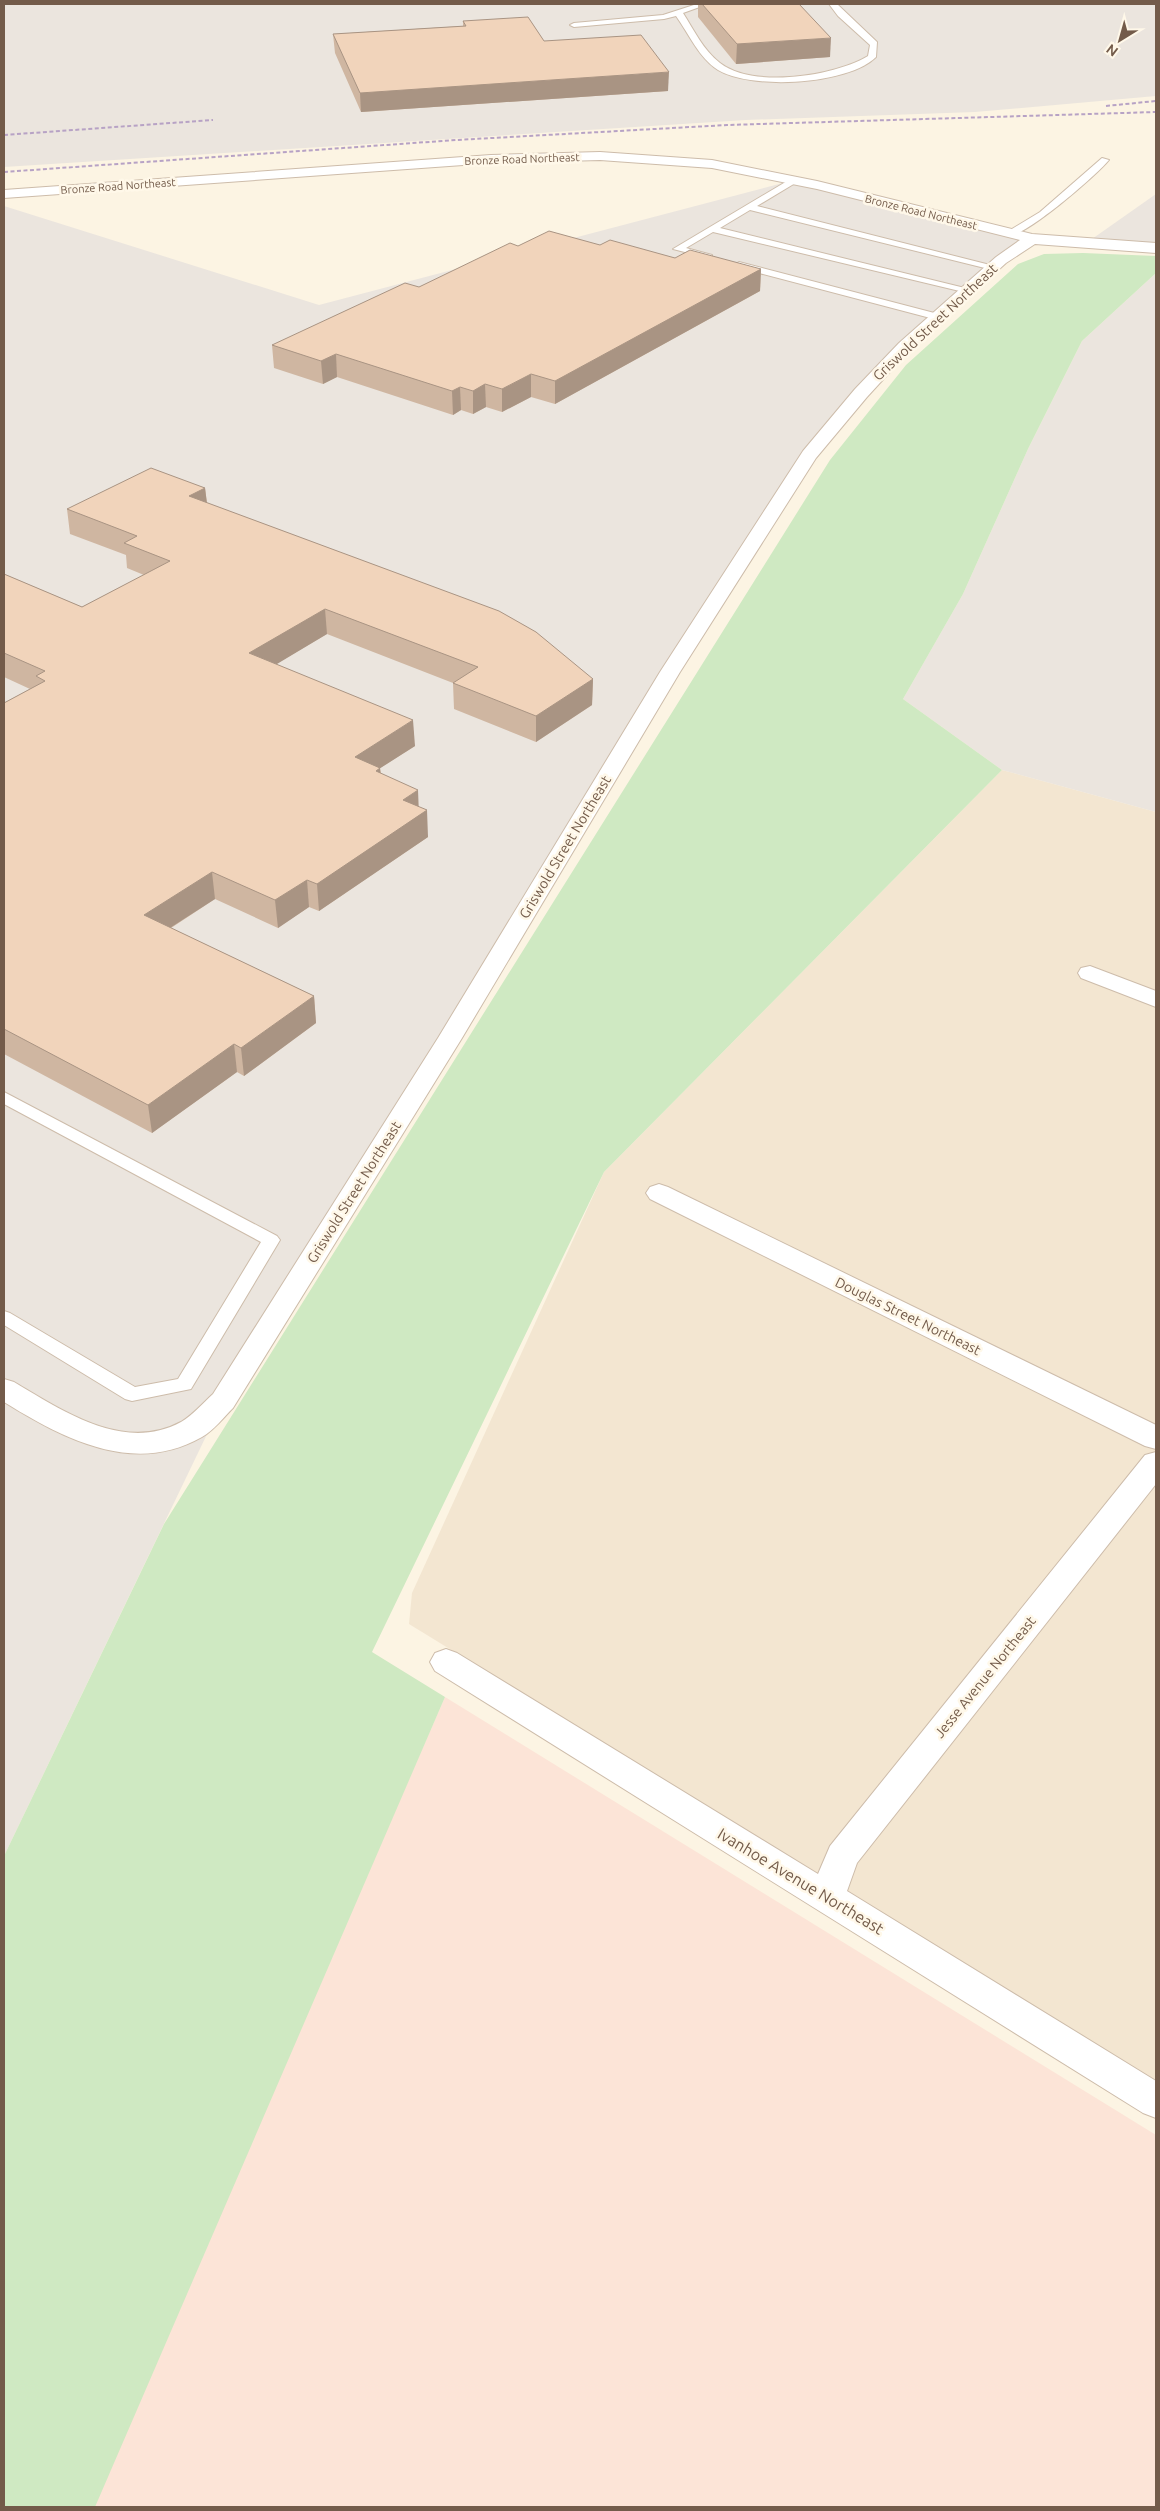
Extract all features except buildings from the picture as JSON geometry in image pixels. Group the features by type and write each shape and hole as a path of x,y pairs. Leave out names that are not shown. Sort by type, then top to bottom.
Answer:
{"street":[{"name":"Bronze Road Northeast","path":"4,194 550,156 600,156 688,161 732,167 794,180 1021,237"},
{"path":"1021,237 1156,248"},
{"name":"Griswold Street Northeast","path":"7,1395 97,1438 117,1442 152,1443 167,1440 192,1429 223,1401 450,1038 670,672 809,455 861,393 905,346 993,267 1021,237"},
{"path":"1090,973 1156,1000"},
{"name":"Douglas Street Northeast","path":"659,1193 1156,1438"},
{"name":"Jesse Avenue Northeast","path":"827,1898 842,1856 1156,1463"},
{"name":"Ivanhoe Avenue Northeast","path":"446,1662 1156,2101"}],"lane":[{"path":"574,25 664,17 704,4"},
{"path":"678,12 711,59 724,69 748,76 774,79 814,76 852,68 872,57 874,44 841,14 833,4"},
{"path":"1021,237 1043,214 1105,160"},
{"path":"794,180 678,249 938,317"},
{"path":"749,207 993,267"},
{"path":"712,229 968,290"},
{"path":"4,1097 271,1240 184,1384 132,1394 4,1317"}],"shaded area":[{"path":"4,4 1156,4 1156,96 975,112 746,120 4,167"},
{"path":"794,180 1032,239 905,346 809,455 223,1401 4,1856 4,206 319,305"},
{"path":"1156,194 1156,243 1092,239"},
{"path":"1156,273 1156,812 1002,770 903,699 963,594 1028,449 1082,341"},
{"path":"1002,770 1156,812 1156,2083 409,1624 412,1593 604,1172"},
{"path":"445,1697 1156,2135 1156,2507 90,2507"}],"green space":[{"path":"1083,253 1156,256 1156,273 1082,341 1028,449 963,594 903,699 1002,770 604,1172 372,1652 445,1697 95,2507 4,2507 4,1856 164,1524 830,460 906,365 1018,264 1044,254"}],"railway":[{"path":"1106,106 1156,101"},
{"path":"4,172 456,140 727,125 1156,112"},
{"path":"4,135 213,120"}]}
